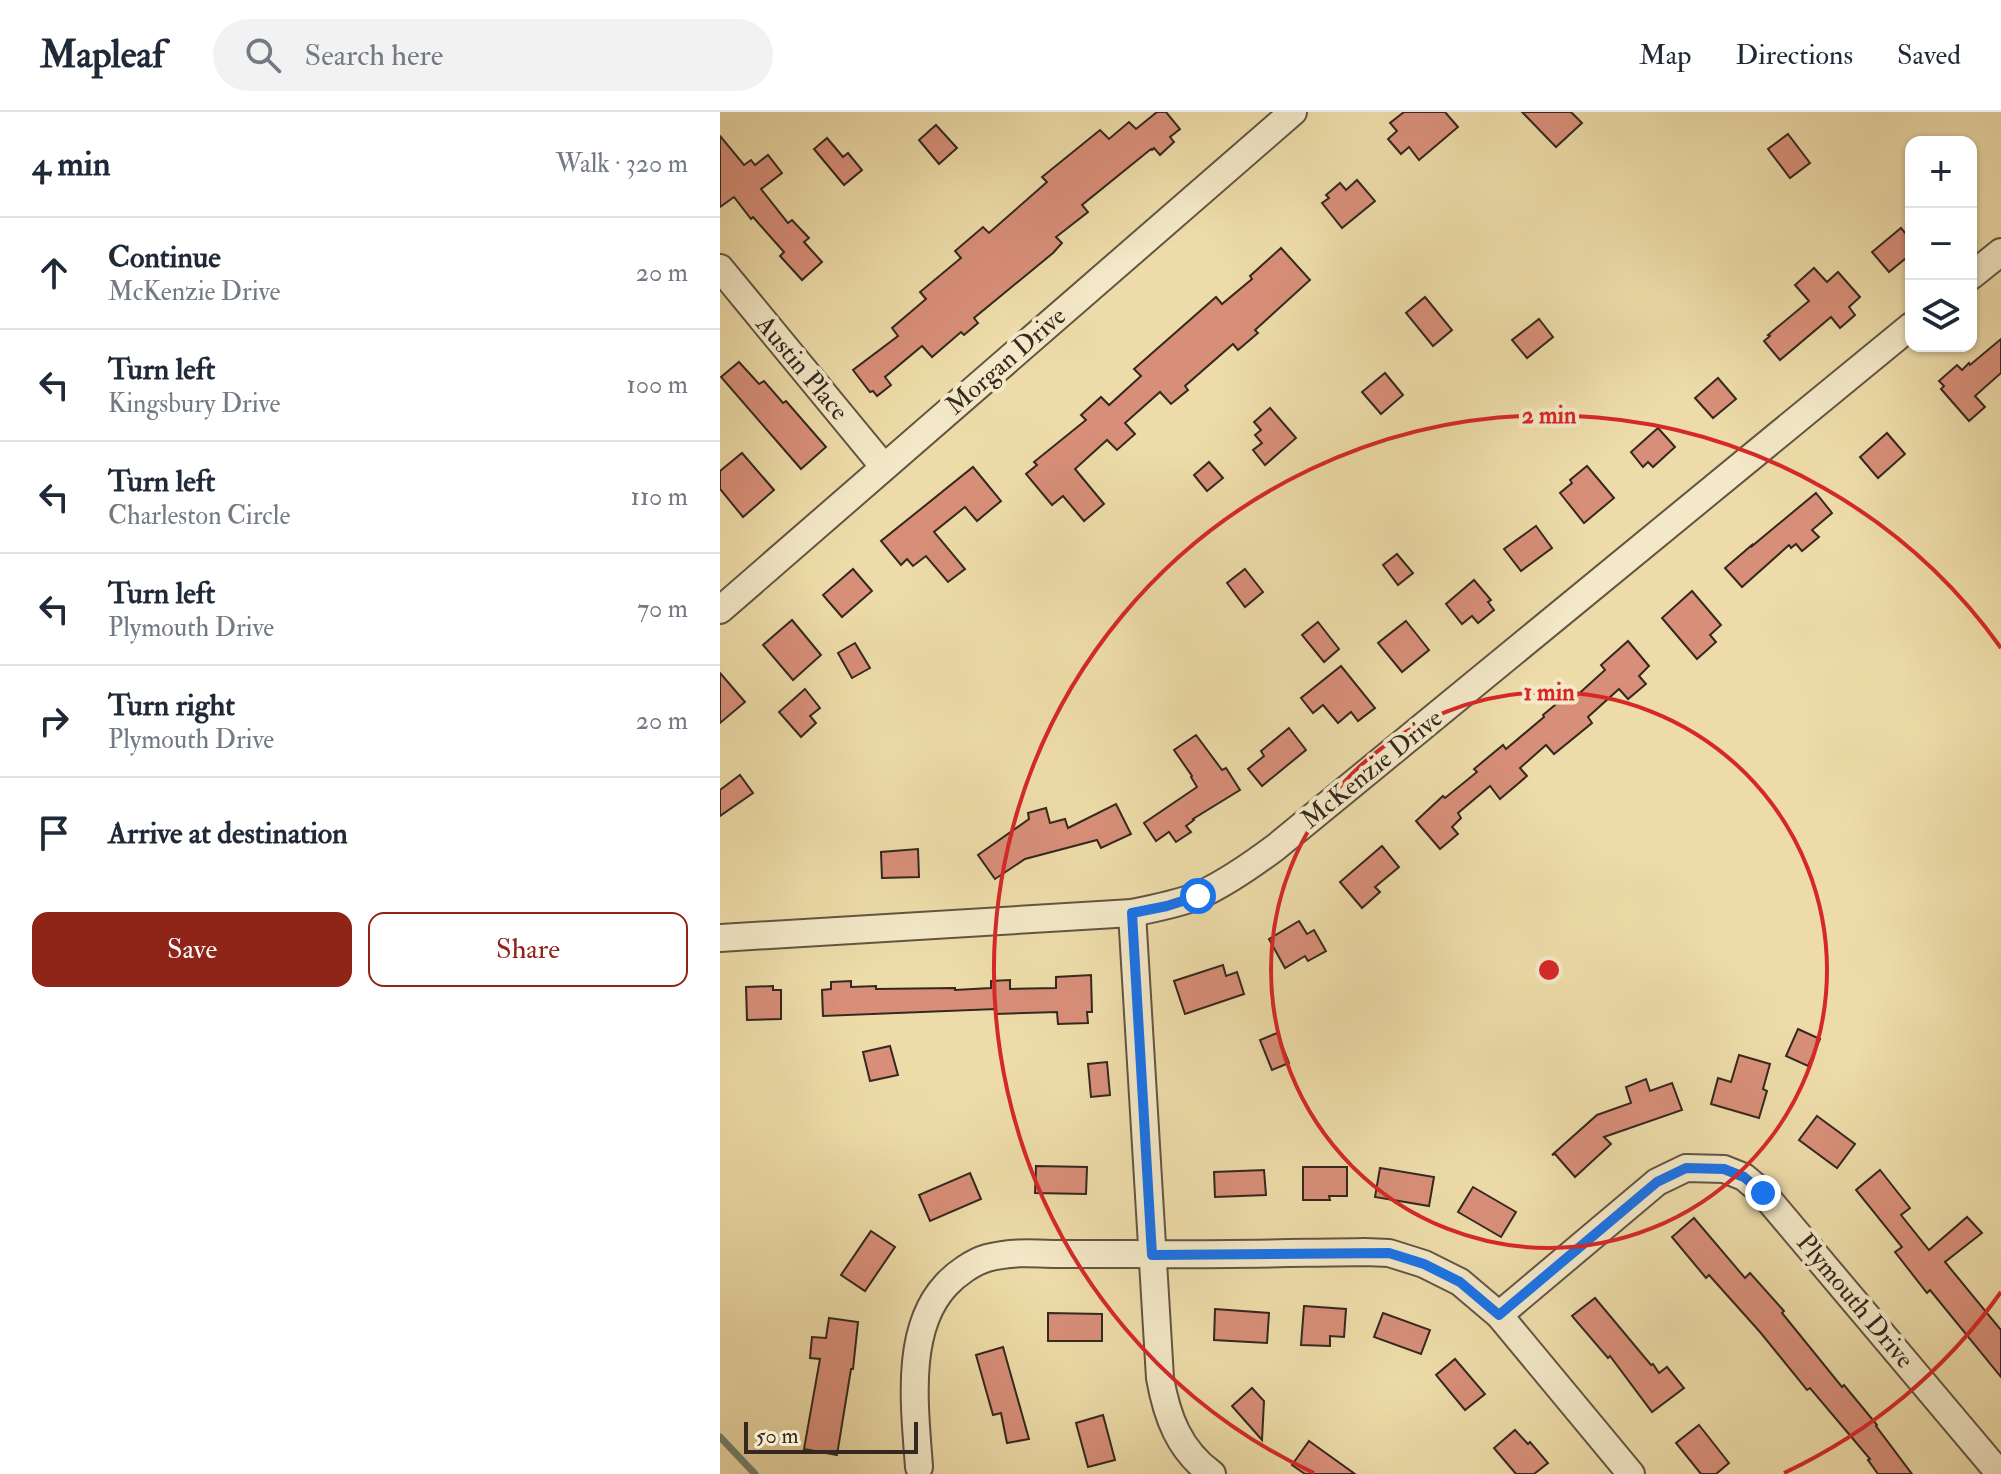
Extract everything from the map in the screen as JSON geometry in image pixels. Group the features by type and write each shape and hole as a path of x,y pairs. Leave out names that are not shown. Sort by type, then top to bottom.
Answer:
{"street":[{"name":"Morgan Drive","path":"720,610 1293,112"},
{"path":"1977,271 2001,252"},
{"name":"Austin Place","path":"720,268 884,467"},
{"name":"McKenzie Drive","path":"720,938 1132,913 1198,896 1237,876 1276,847 1905,331"},
{"path":"1132,913 1160,1378 1165,1407 1175,1432 1186,1450 1212,1474"},
{"name":"Plymouth Drive","path":"1499,1315 1657,1182 1686,1168 1724,1169 1744,1177 1763,1193 2000,1474"},
{"path":"919,1467 915,1408 917,1345 922,1328 946,1285 983,1259 1011,1253 1389,1253 1424,1264 1460,1282 1499,1315 1631,1474"}],"building":[{"path":"1157,112 1166,112 1180,129 1170,137 1174,142 1160,155 1154,148 1151,149 1082,205 1088,212 1056,237 1062,243 1053,253 974,318 978,323 964,335 961,332 932,357 922,346 885,377 891,385 877,396 870,392 853,370 898,336 892,328 926,299 920,292 961,258 955,251 983,227 989,233 1047,182 1042,177 1100,130 1109,139 1129,122 1136,129"},
{"path":"1404,112 1445,112 1458,127 1419,160 1409,147 1401,154 1388,139 1397,131 1390,123"},
{"path":"1522,112 1571,112 1582,123 1556,147"},
{"path":"936,125 957,148 939,164 919,140"},
{"path":"1788,134 1810,163 1790,178 1768,149"},
{"path":"720,136 744,165 751,160 755,165 768,155 782,173 761,189 788,223 792,220 809,238 804,242 822,262 802,280 780,256 784,252 734,197 720,207"},
{"path":"827,138 843,157 848,153 862,170 844,185 814,149"},
{"path":"1357,180 1375,201 1342,228 1322,203 1340,183 1346,190"},
{"path":"1901,228 1905,233 1905,259 1889,272 1872,252"},
{"path":"1281,248 1310,280 1255,330 1258,333 1238,350 1233,344 1185,386 1188,390 1171,404 1160,392 1125,423 1135,434 1117,450 1107,440 1075,469 1104,504 1084,521 1063,496 1052,505 1026,474 1037,465 1034,462 1086,420 1081,415 1101,397 1109,405 1141,376 1134,369 1216,297 1222,304 1252,279 1250,276"},
{"path":"1814,268 1827,282 1838,272 1860,297 1849,307 1855,315 1840,328 1831,317 1780,360 1764,341 1809,301 1795,285"},
{"path":"1425,297 1452,330 1433,346 1406,313"},
{"path":"1539,319 1553,337 1527,358 1512,340"},
{"path":"2001,339 2001,373 1975,396 1985,407 1969,421 1941,389 1944,386 1939,381 1957,365 1962,370 1970,365"},
{"path":"739,362 759,384 764,381 783,403 786,401 826,447 801,469 721,377"},
{"path":"1385,373 1403,395 1381,414 1362,392"},
{"path":"1718,378 1736,399 1713,418 1695,398"},
{"path":"1270,408 1296,438 1265,465 1253,450 1262,443 1255,435 1261,430 1254,422"},
{"path":"1658,428 1675,447 1653,467 1648,462 1643,467 1631,452"},
{"path":"1887,433 1905,454 1878,478 1860,457"},
{"path":"742,453 774,490 743,517 720,489 720,471"},
{"path":"1209,462 1223,478 1207,491 1194,475"},
{"path":"1587,466 1614,498 1584,523 1560,493"},
{"path":"973,467 1001,501 977,521 965,507 934,532 965,569 948,582 926,556 913,566 907,559 901,565 881,541"},
{"path":"1816,493 1832,513 1812,530 1819,537 1802,551 1796,544 1791,548 1789,545 1742,587 1725,568"},
{"path":"1536,526 1552,548 1521,571 1504,549"},
{"path":"1397,554 1413,573 1398,585 1383,565"},
{"path":"853,569 872,591 842,617 823,595"},
{"path":"1245,569 1263,592 1245,607 1227,583"},
{"path":"1474,580 1491,600 1488,602 1494,610 1478,623 1472,616 1462,624 1446,604"},
{"path":"1692,591 1721,625 1710,635 1716,642 1697,659 1662,618"},
{"path":"792,620 821,655 793,680 763,645"},
{"path":"1406,621 1429,650 1402,672 1378,643"},
{"path":"1318,622 1339,649 1324,662 1302,635"},
{"path":"1628,641 1649,666 1639,676 1646,684 1628,699 1619,689 1588,717 1592,723 1554,754 1546,745 1520,768 1527,776 1500,799 1490,786 1458,813 1461,818 1452,827 1458,834 1440,849 1416,821 1443,796 1445,798 1477,772 1474,769 1503,745 1506,749 1568,694 1573,699 1605,670 1601,665"},
{"path":"855,643 870,668 852,678 838,653"},
{"path":"1341,666 1375,708 1358,721 1351,712 1338,723 1323,705 1313,713 1301,698"},
{"path":"720,673 745,702 720,723"},
{"path":"805,689 820,708 810,716 816,723 801,737 779,712"},
{"path":"1289,728 1306,750 1262,786 1248,769 1264,756 1261,751"},
{"path":"1196,735 1222,770 1226,768 1240,790 1193,819 1186,826 1191,832 1176,842 1169,832 1156,841 1144,823 1197,787 1174,750"},
{"path":"740,775 753,793 720,816 720,790"},
{"path":"1116,804 1131,834 1101,848 1097,840 1025,859 995,879 978,855 1029,819 1028,813 1046,808 1050,823 1065,819 1068,828"},
{"path":"1382,846 1399,867 1375,887 1380,892 1362,908 1340,882"},
{"path":"918,849 919,877 882,878 881,852"},
{"path":"1299,921 1307,934 1314,930 1326,951 1308,961 1305,956 1285,968 1269,939"},
{"path":"1223,965 1226,976 1237,972 1244,994 1185,1014 1174,981"},
{"path":"1091,975 1092,1012 1087,1012 1088,1023 1058,1024 1057,1012 996,1014 996,1009 823,1016 822,990 831,989 831,982 851,981 851,987 876,986 876,989 955,990 991,988 991,981 1010,980 1010,989 1056,988 1056,977"},
{"path":"773,986 773,990 781,990 781,1019 747,1020 746,987"},
{"path":"1798,1029 1820,1039 1808,1066 1786,1056"},
{"path":"1277,1033 1289,1063 1272,1070 1260,1040"},
{"path":"890,1046 898,1075 870,1081 863,1052"},
{"path":"1739,1055 1770,1064 1763,1089 1767,1091 1759,1118 1711,1104 1718,1078 1731,1082"},
{"path":"1107,1062 1110,1095 1091,1097 1088,1064"},
{"path":"1646,1079 1650,1091 1672,1083 1682,1110 1604,1137 1611,1144 1575,1177 1555,1154 1552,1155 1597,1115 1631,1103 1626,1087"},
{"path":"1817,1116 1855,1144 1837,1168 1799,1140"},
{"path":"1036,1166 1087,1167 1086,1194 1035,1193"},
{"path":"1303,1167 1347,1167 1347,1196 1329,1196 1330,1200 1303,1200"},
{"path":"1380,1168 1434,1177 1429,1206 1375,1197"},
{"path":"1264,1170 1266,1195 1215,1197 1214,1172"},
{"path":"1880,1170 1910,1208 1901,1215 1929,1250 1967,1217 1982,1233 1945,1262 2001,1330 2001,1377 1895,1252 1902,1247 1856,1190"},
{"path":"970,1173 981,1199 930,1221 919,1195"},
{"path":"1473,1187 1516,1212 1501,1237 1458,1212"},
{"path":"1694,1218 1745,1278 1750,1273 1784,1311 1782,1313 1877,1425 1912,1474 1878,1474 1870,1459 1810,1388 1807,1390 1709,1275 1706,1278 1672,1237"},
{"path":"871,1231 895,1247 865,1291 841,1275"},
{"path":"1595,1298 1651,1365 1659,1373 1667,1367 1684,1388 1652,1412 1610,1356 1608,1358 1572,1316"},
{"path":"1304,1306 1346,1309 1344,1337 1330,1336 1330,1346 1301,1345"},
{"path":"1215,1309 1269,1313 1267,1343 1214,1340"},
{"path":"1048,1313 1102,1314 1102,1341 1048,1341"},
{"path":"1383,1313 1430,1330 1421,1354 1374,1337"},
{"path":"829,1318 858,1322 837,1455 804,1449 820,1359 810,1358 812,1337 826,1338"},
{"path":"1003,1347 1029,1439 1007,1443 1001,1413 993,1415 976,1355"},
{"path":"1455,1359 1485,1394 1465,1410 1436,1375"},
{"path":"1252,1388 1264,1401 1262,1440 1232,1406"},
{"path":"1103,1415 1115,1460 1088,1467 1076,1423"},
{"path":"1699,1425 1729,1463 1716,1474 1701,1474 1676,1443"},
{"path":"1515,1430 1548,1463 1534,1474 1516,1474 1494,1448"},
{"path":"1309,1441 1355,1474 1305,1474 1292,1465"}],"waterway":[{"path":"720,1437 755,1474"}],"route":[{"path":"1198,896 1132,913 1152,1255 1389,1253 1424,1264 1460,1282 1499,1315 1657,1182 1686,1168 1724,1169 1744,1177 1763,1193"}]}
